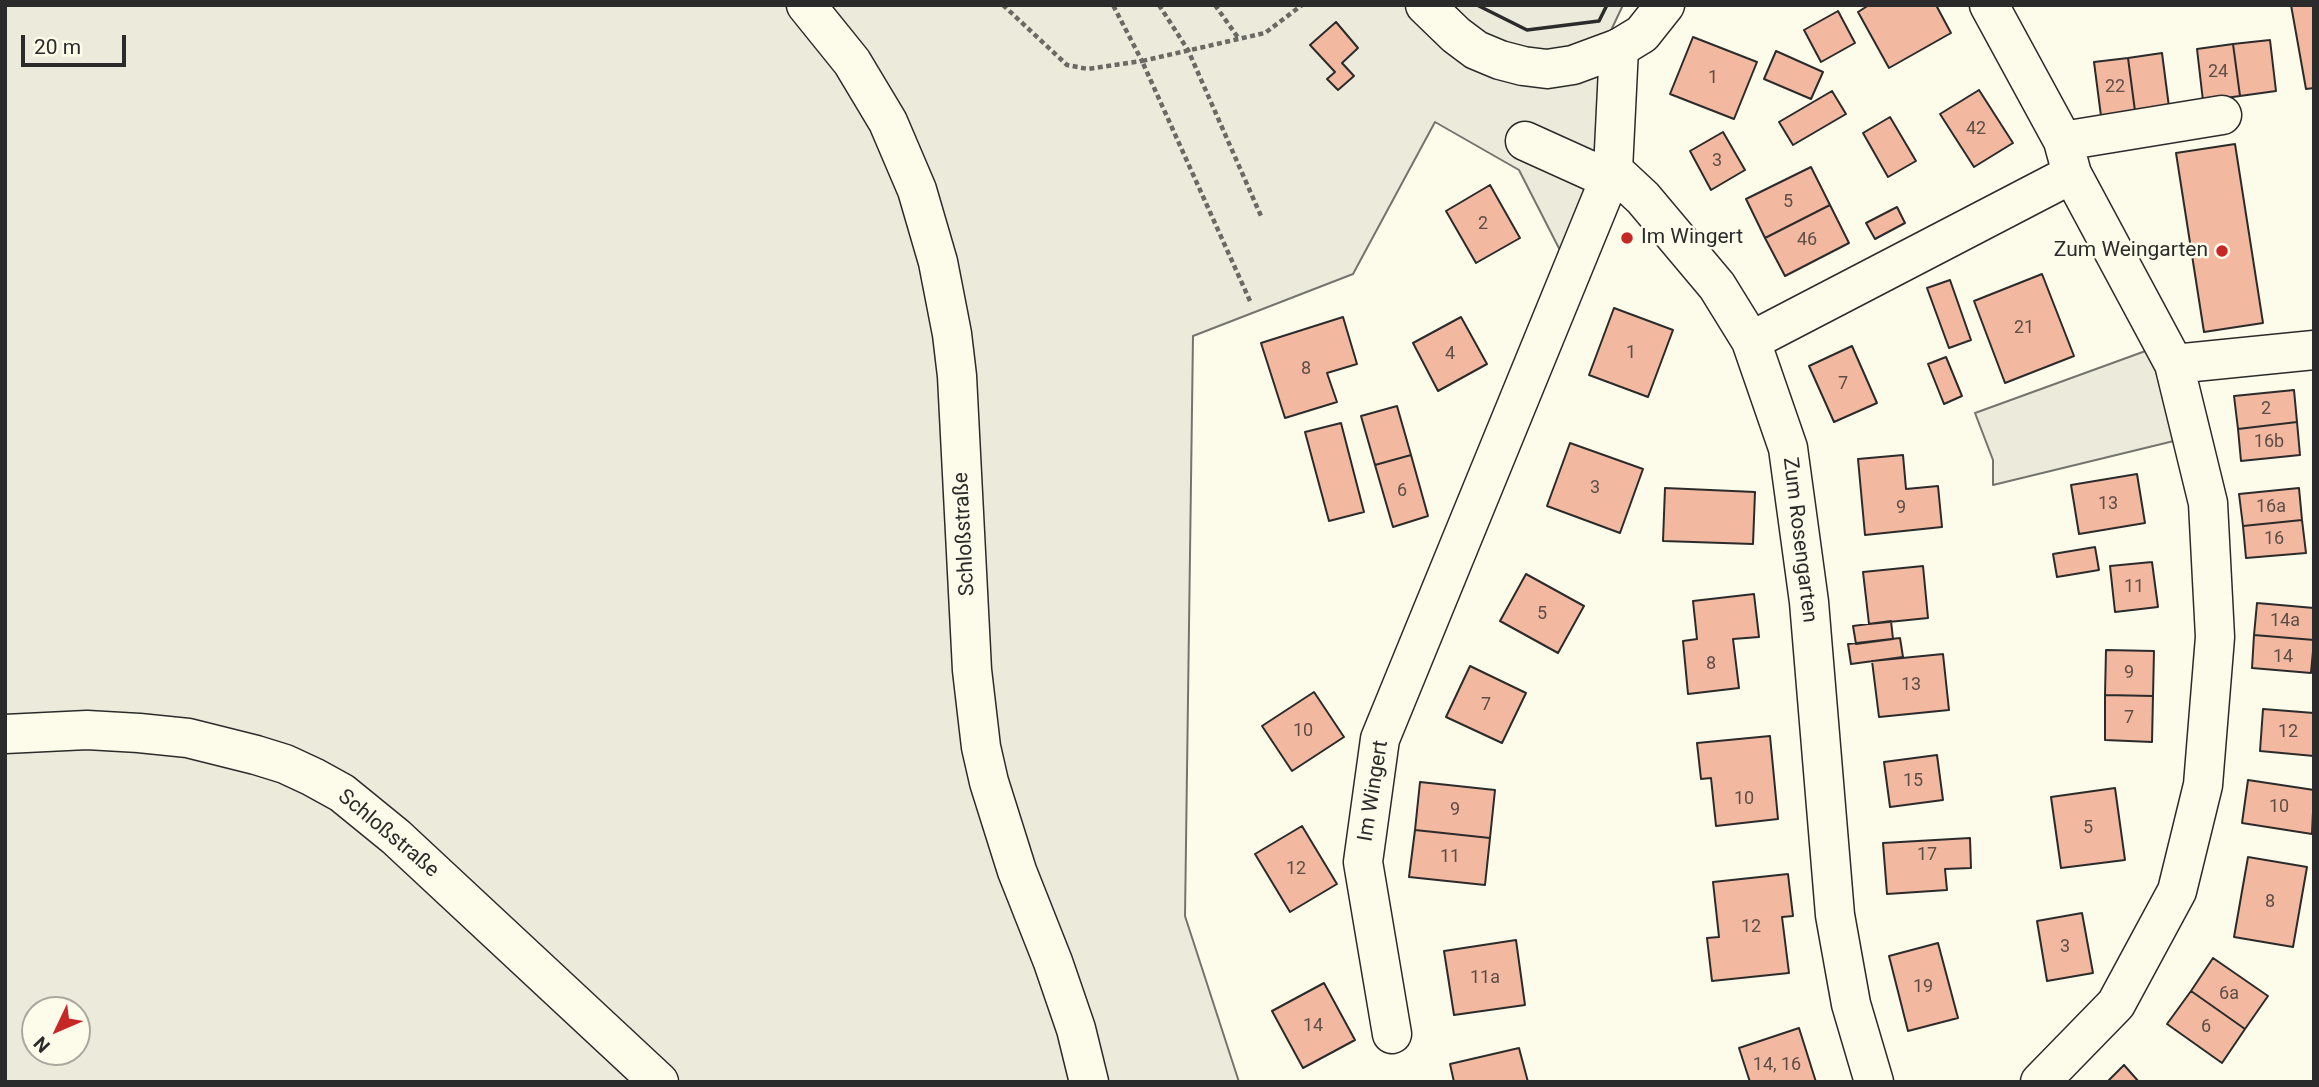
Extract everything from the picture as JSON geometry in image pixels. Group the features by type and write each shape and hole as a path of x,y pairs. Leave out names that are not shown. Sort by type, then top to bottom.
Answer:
{"street":[{"name":"Schloßstraße","path":"806,5 852,62 888,122 917,190 938,262 957,376 972,670 981,747 1017,871 1053,962 1076,1030 1089,1082"},
{"path":"1425,5 1476,50 1522,66 1547,69 1573,65 1619,48 1642,34 1665,5"},
{"path":"1989,5 2174,364 2208,503 2214,637 2203,785 2177,891 2116,1004 2039,1082"},
{"path":"1611,174 1619,48"},
{"path":"1751,341 2068,158 2222,115"},
{"name":"Zum Rosengarten","path":"1525,141 1611,174 1643,198 1717,286 1751,341 1788,448 1809,602 1835,915 1851,1004 1874,1082"},
{"name":"Im Wingert","path":"1392,1034 1363,862 1380,739 1611,174"},
{"path":"2174,364 2314,350"},
{"name":"Schloßstraße","path":"5,734 87,730 188,738 285,764 313,777 342,793 396,837 659,1082"}],"path":[{"path":"1003,5 1067,65 1088,69 1142,61 1265,33 1302,5"},
{"path":"1112,5 1142,61 1250,301"},
{"path":"1159,5 1188,50 1261,216"},
{"path":"1215,5 1239,39"}],"shaded area":[{"path":"5,5 1623,5 1597,60 1603,97 1595,177 1566,262 1519,170 1435,122 1353,274 1193,336 1185,916 1239,1082 5,1082"},
{"path":"2151,349 2178,440 1993,485 1993,460 1975,413"}],"building":[{"path":"1869,5 1936,5 1951,33 1889,68 1858,12"},
{"path":"2291,5 2314,5 2314,88 2306,89"},
{"path":"1838,11 1855,43 1821,62 1804,30"},
{"path":"1336,22 1358,48 1342,63 1354,76 1338,90 1327,79 1335,72 1310,45"},
{"path":"1693,37 1757,62 1734,119 1670,94"},
{"path":"2270,40 2276,91 2240,96 2233,44"},
{"path":"2233,44 2240,96 2203,101 2197,49"},
{"path":"1776,51 1823,72 1811,99 1764,79"},
{"path":"2162,53 2169,107 2135,111 2128,58"},
{"path":"2128,58 2135,111 2101,116 2094,62"},
{"path":"1979,90 2013,143 1974,167 1940,114"},
{"path":"1832,91 1846,114 1793,145 1779,122"},
{"path":"1890,117 1916,161 1888,177 1863,133"},
{"path":"1723,132 1745,170 1711,190 1690,151"},
{"path":"2235,144 2263,323 2204,332 2176,153"},
{"path":"1811,167 1830,205 1765,238 1746,199"},
{"path":"1490,185 1520,238 1476,263 1446,211"},
{"path":"1830,205 1849,243 1785,276 1765,238"},
{"path":"1897,207 1905,223 1875,239 1866,223"},
{"path":"2042,274 2074,356 2005,383 1974,301"},
{"path":"1950,280 1971,340 1949,348 1927,288"},
{"path":"1614,308 1673,330 1648,397 1589,375"},
{"path":"1343,317 1357,364 1327,373 1337,402 1285,418 1261,343"},
{"path":"1461,317 1487,364 1438,391 1413,343"},
{"path":"1852,346 1877,403 1834,422 1809,366"},
{"path":"1946,357 1962,396 1944,404 1928,364"},
{"path":"2294,390 2297,422 2238,429 2234,396"},
{"path":"1397,406 1411,455 1375,465 1361,416"},
{"path":"2297,422 2300,455 2241,461 2238,429"},
{"path":"1341,423 1364,512 1329,521 1305,432"},
{"path":"1570,443 1643,469 1620,533 1547,506"},
{"path":"1411,455 1428,516 1393,527 1375,465"},
{"path":"1903,455 1906,489 1938,486 1942,527 1865,535 1858,459"},
{"path":"2137,474 2145,523 2079,534 2071,485"},
{"path":"1665,488 1755,492 1753,544 1663,541"},
{"path":"2299,488 2302,520 2243,526 2239,494"},
{"path":"2302,520 2306,553 2246,558 2243,526"},
{"path":"2095,547 2099,570 2057,577 2053,554"},
{"path":"2152,562 2158,607 2115,612 2110,566"},
{"path":"1923,566 1928,618 1869,624 1863,572"},
{"path":"1526,574 1584,606 1558,653 1500,621"},
{"path":"1754,594 1759,637 1733,639 1739,688 1688,694 1683,641 1697,639 1693,601"},
{"path":"2257,603 2314,608 2314,640 2254,635"},
{"path":"1891,621 1893,639 1856,644 1853,626"},
{"path":"2254,635 2314,640 2311,673 2252,668"},
{"path":"1900,638 1903,657 1851,664 1848,644"},
{"path":"2106,650 2154,651 2153,696 2105,695"},
{"path":"1943,654 1949,710 1879,717 1872,661"},
{"path":"1470,666 1526,693 1502,743 1446,717"},
{"path":"1314,692 1344,737 1292,771 1262,726"},
{"path":"2105,695 2153,696 2152,742 2105,740"},
{"path":"2263,709 2314,713 2314,756 2260,751"},
{"path":"1770,736 1778,819 1716,826 1711,778 1701,779 1697,743"},
{"path":"1937,755 1943,800 1890,807 1884,762"},
{"path":"2248,780 2314,790 2312,834 2242,823"},
{"path":"1420,782 1495,790 1490,838 1415,830"},
{"path":"2115,788 2125,860 2061,868 2051,797"},
{"path":"1302,826 1337,884 1290,912 1255,854"},
{"path":"1415,830 1490,838 1485,885 1409,877"},
{"path":"1970,838 1971,868 1945,869 1947,890 1887,894 1883,843"},
{"path":"2248,857 2307,867 2293,947 2234,937"},
{"path":"1788,874 1793,916 1782,917 1789,973 1712,981 1707,938 1719,937 1713,882"},
{"path":"2082,913 2093,973 2047,981 2037,921"},
{"path":"1516,940 1525,1005 1454,1015 1444,951"},
{"path":"1938,943 1958,1018 1908,1031 1889,956"},
{"path":"2213,958 2268,996 2245,1029 2191,991"},
{"path":"1324,983 1355,1040 1303,1068 1272,1011"},
{"path":"2191,991 2245,1029 2222,1063 2167,1024"},
{"path":"1799,1028 1816,1082 1750,1082 1739,1048"},
{"path":"1519,1048 1528,1082 1454,1082 1450,1064"},
{"path":"2124,1065 2139,1082 2107,1082"}],"wall":[{"path":"1477,5 1527,30 1599,21 1607,5"}],"place":[{"name":"Im Wingert","path":"1627,238"},
{"name":"Zum Weingarten","path":"2222,251"}]}
